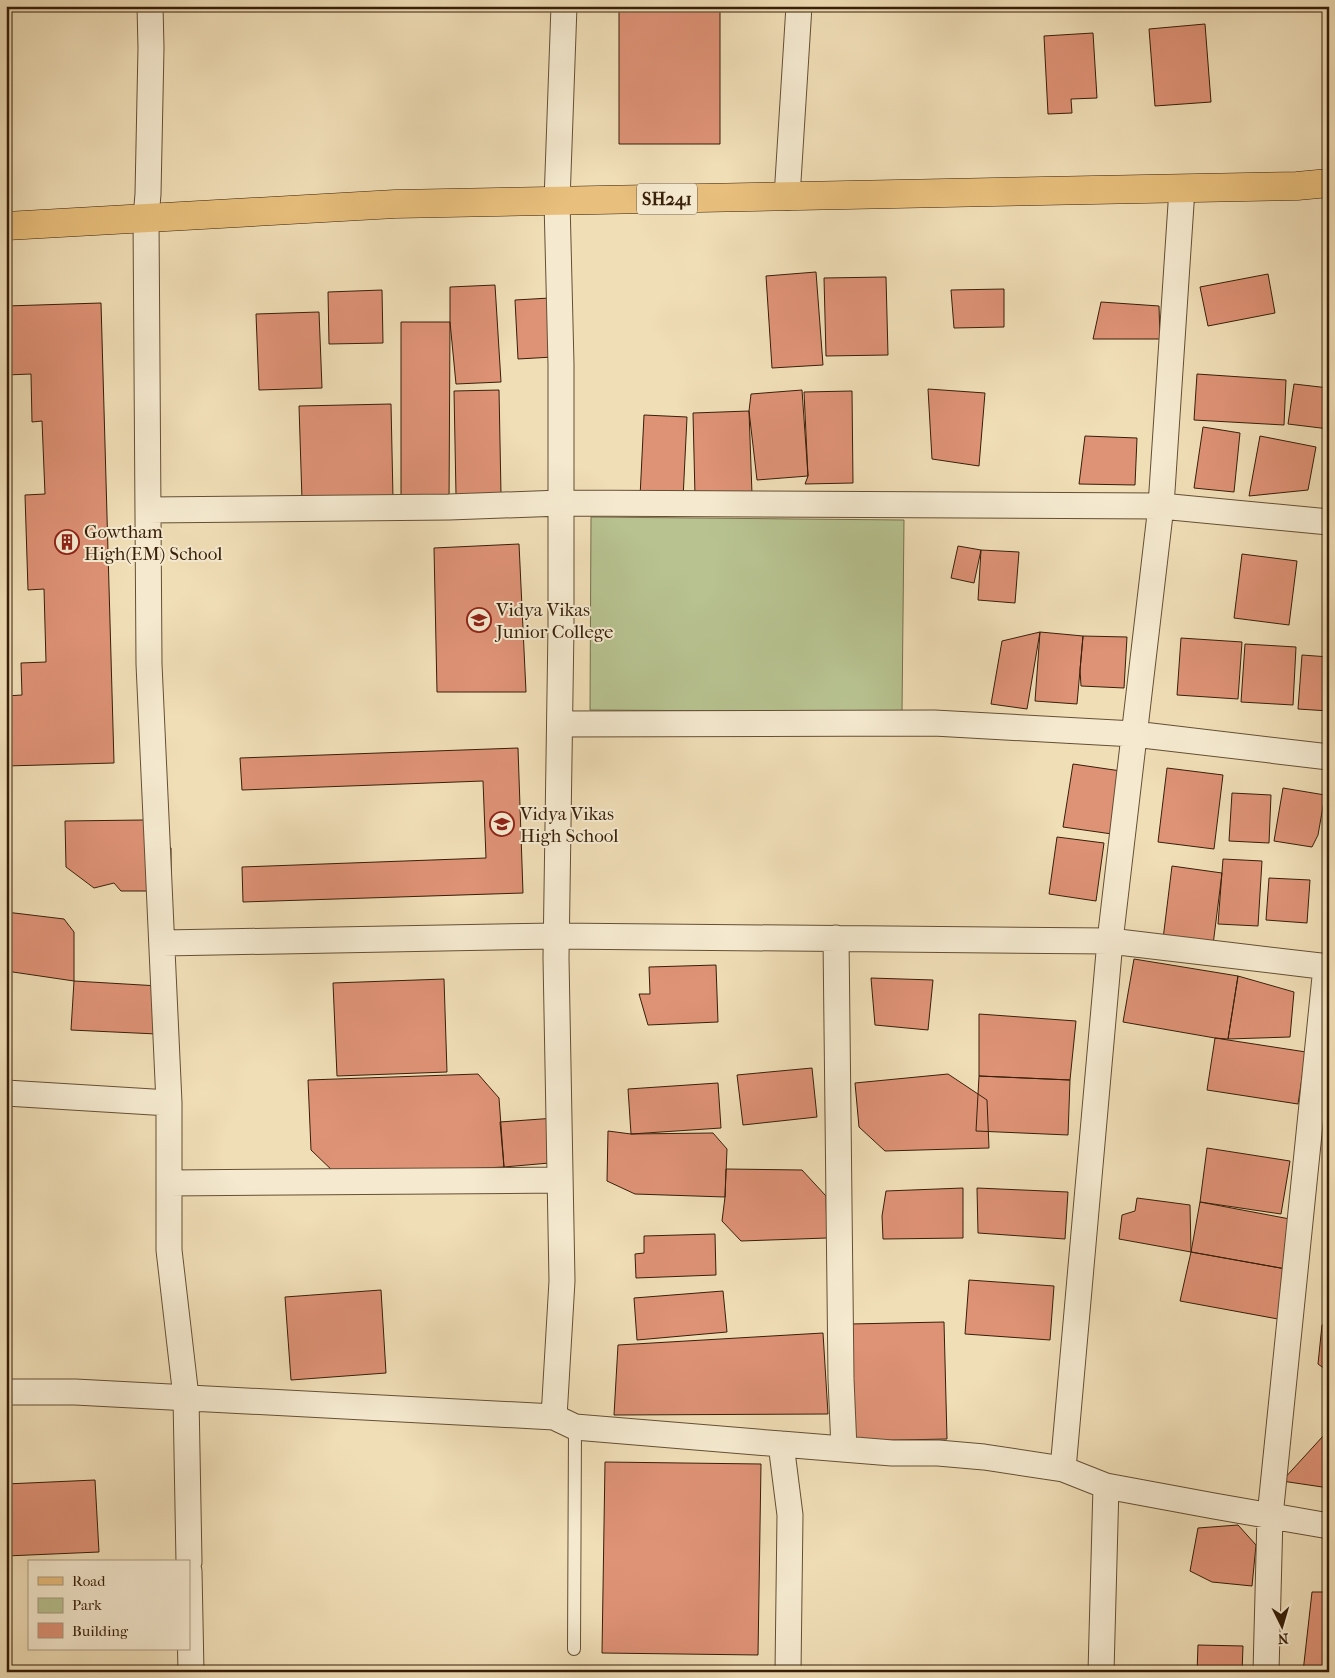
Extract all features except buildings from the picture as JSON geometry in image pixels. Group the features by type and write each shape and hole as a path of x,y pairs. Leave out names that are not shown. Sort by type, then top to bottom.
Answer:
{"main road":[{"name":"SH241","path":"6,226 395,204 1182,189 1297,186 1329,183"}],"street":[{"path":"150,6 151,68 146,218 149,664 169,1103 169,1250 186,1397 188,1560"},
{"path":"564,6 557,201 561,364 561,503 560,724 556,936 564,1422"},
{"path":"786,197 799,6"},
{"path":"1063,1469 1110,941 1161,506 1182,189"},
{"path":"148,510 561,503 1161,506 1329,522"},
{"path":"560,724 934,722 1134,734 1329,757"},
{"path":"163,943 556,936 1110,941 1328,967 1270,1516 1266,1672"},
{"path":"836,938 841,1379 844,1449"},
{"path":"6,1093 169,1103"},
{"path":"169,1183 560,1180"},
{"path":"6,1392 75,1392 186,1397 564,1422 781,1444 892,1453 938,1453 984,1457 1063,1469 1106,1486 1329,1526"},
{"path":"781,1444 790,1515 788,1672"},
{"path":"1101,1672 1106,1486"},
{"path":"190,1605 192,1672"}],"lane":[{"path":"564,1422 574,1649"}],"green space":[{"path":"591,517 904,520 902,712 590,710"}],"place":[{"name":"Gowtham High(EM) School","path":"67,542"},
{"name":"Vidya Vikas Junior College","path":"479,620"},
{"name":"Vidya Vikas High School","path":"502,824"}]}
